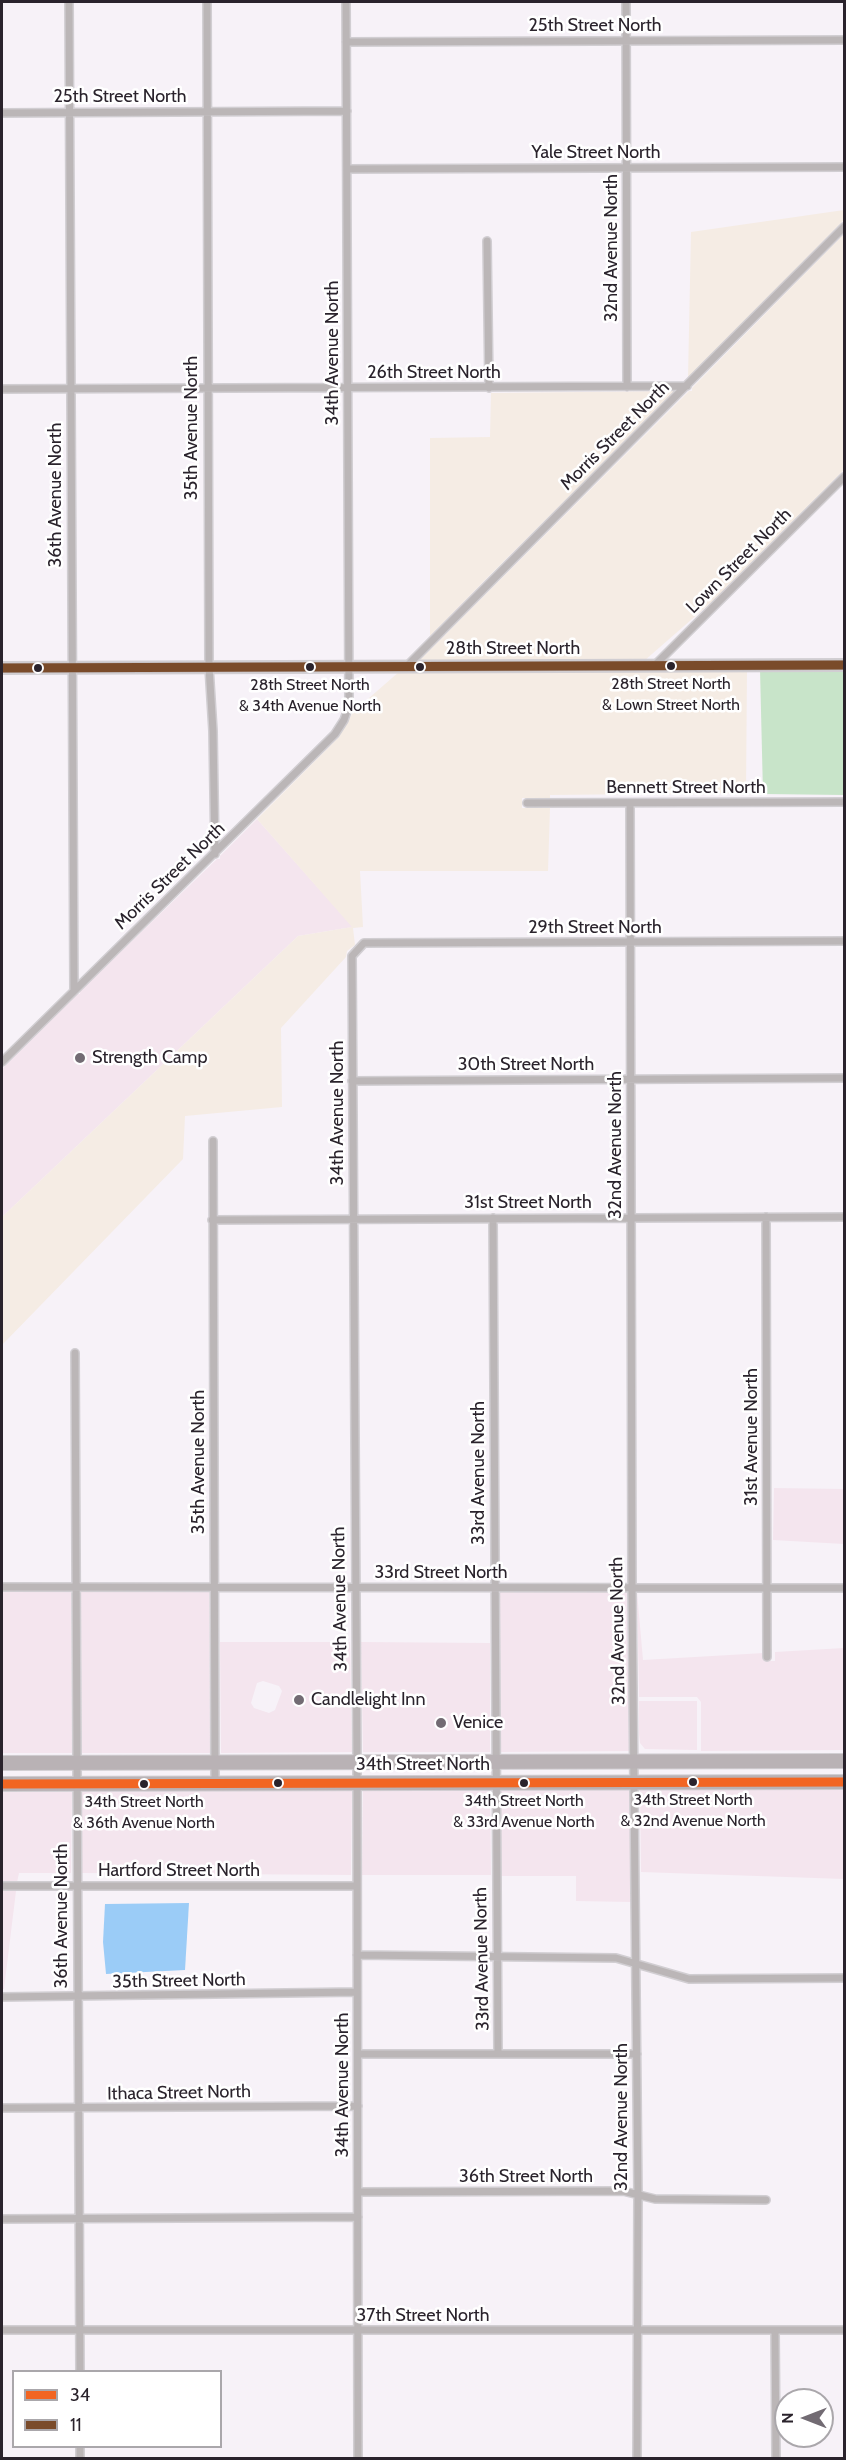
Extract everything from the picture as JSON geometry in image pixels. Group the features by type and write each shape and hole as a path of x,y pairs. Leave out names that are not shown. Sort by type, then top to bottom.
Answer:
{"highway":[{"name":"34th Street North","path":"2,1763 844,1761"},
{"name":"34th Street North","path":"2,1784 844,1782"}],"street":[{"name":"36th Avenue North","path":"69,2 74,989"},
{"name":"35th Avenue North","path":"207,2 209,667 213,731 215,854"},
{"name":"34th Avenue North","path":"346,2 349,705"},
{"name":"32nd Avenue North","path":"627,2 627,387"},
{"name":"25th Street North","path":"346,42 844,40"},
{"name":"25th Street North","path":"2,113 347,111"},
{"name":"Yale Street North","path":"347,169 844,167"},
{"name":"Morris Street North","path":"407,666 844,227"},
{"path":"487,241 489,388"},
{"name":"26th Street North","path":"2,389 687,386"},
{"name":"Lown Street North","path":"655,665 844,477"},
{"name":"28th Street North","path":"2,668 844,665"},
{"name":"Morris Street North","path":"2,1062 335,734 344,720 349,705"},
{"name":"Bennett Street North","path":"527,803 844,802"},
{"name":"32nd Avenue North","path":"630,803 632,1588 638,2194 637,2458"},
{"name":"29th Street North","path":"352,956 364,943 844,941"},
{"name":"34th Avenue North","path":"352,956 358,2458"},
{"name":"30th Street North","path":"352,1081 844,1078"},
{"name":"35th Avenue North","path":"213,1141 215,1784"},
{"name":"31st Avenue North","path":"766,1217 767,1657"},
{"name":"31st Street North","path":"212,1220 844,1217"},
{"name":"33rd Avenue North","path":"493,1218 498,2053"},
{"name":"36th Avenue North","path":"75,1353 80,2370"},
{"name":"33rd Street North","path":"2,1587 844,1588"},
{"path":"768,1761 769,1782"},
{"name":"Hartford Street North","path":"2,1887 357,1886"},
{"path":"357,1955 616,1958 689,1979 844,1978"},
{"name":"35th Street North","path":"2,1997 78,1998 357,1992"},
{"path":"358,2054 637,2054"},
{"name":"Ithaca Street North","path":"2,2108 358,2106"},
{"name":"36th Street North","path":"358,2192 623,2191 655,2199 766,2200"},
{"path":"2,2219 358,2217"},
{"name":"37th Street North","path":"2,2330 844,2331"},
{"path":"775,2331 776,2458"}],"shaded area":[{"path":"844,210 844,220 688,378 691,232"},
{"path":"844,234 844,470 715,599 644,661 419,661 689,391 692,391 692,388"},
{"path":"675,391 430,636 430,438 490,437 491,393"},
{"path":"653,670 656,672 658,670 747,670 746,793 550,795 550,798 522,798 522,808 550,808 548,871 360,871 363,927 353,928 355,945 347,951 346,957 281,1028 282,1107 185,1116 183,1159 2,1345 2,1217 298,936 352,927 257,819 339,737 353,712 400,671 407,673 409,671"},
{"path":"257,819 353,927 298,936 2,1217 2,1069 217,859 220,859 220,856"},
{"path":"774,1488 844,1489 844,1544 773,1540"},
{"path":"2,1592 71,1592 72,1753 2,1753"},
{"path":"81,1592 209,1592 210,1753 82,1753"},
{"path":"500,1592 627,1592 629,1751 501,1752"},
{"path":"637,1592 643,1660 764,1653 765,1661 775,1661 775,1652 844,1648 844,1750 701,1751 701,1702 697,1697 639,1697"},
{"path":"220,1642 350,1642 352,1752 221,1753","holes":["263,1681 279,1686 282,1691 275,1710 269,1713 254,1708 251,1703 257,1683"]},
{"path":"361,1642 490,1643 490,1752 363,1752"},
{"path":"639,1701 697,1701 697,1750 645,1749 640,1743"},
{"path":"640,1786 844,1786 844,1879 641,1872"},
{"path":"490,1787 491,1875 362,1875 363,1788"},
{"path":"501,1787 629,1787 631,1902 576,1901 576,1876 501,1876"},
{"path":"352,1788 351,1875 82,1873 82,1791"},
{"path":"2,1792 72,1792 71,1873 19,1873 17,1882 2,1882"},
{"path":"2,1891 16,1891 4,1989 2,1989"}],"green space":[{"path":"760,669 844,670 844,795 763,794"}],"water":[{"path":"189,1903 185,1970 106,1974 103,1942 105,1904"}],"transit line":[{"name":"11","path":"2,668 844,665"},
{"name":"34","path":"2,1784 844,1782"}],"place":[{"name":"28th Street North & Lown Street North","path":"671,666"},
{"name":"28th Street North & 34th Avenue North","path":"310,667"},
{"name":"Strength Camp","path":"80,1058"},
{"name":"Candlelight Inn","path":"299,1700"},
{"name":"Venice","path":"441,1723"},
{"name":"34th Street North & 32nd Avenue North","path":"693,1782"},
{"name":"34th Street North & 33rd Avenue North","path":"524,1783"},
{"name":"34th Street North & 36th Avenue North","path":"144,1784"}]}
